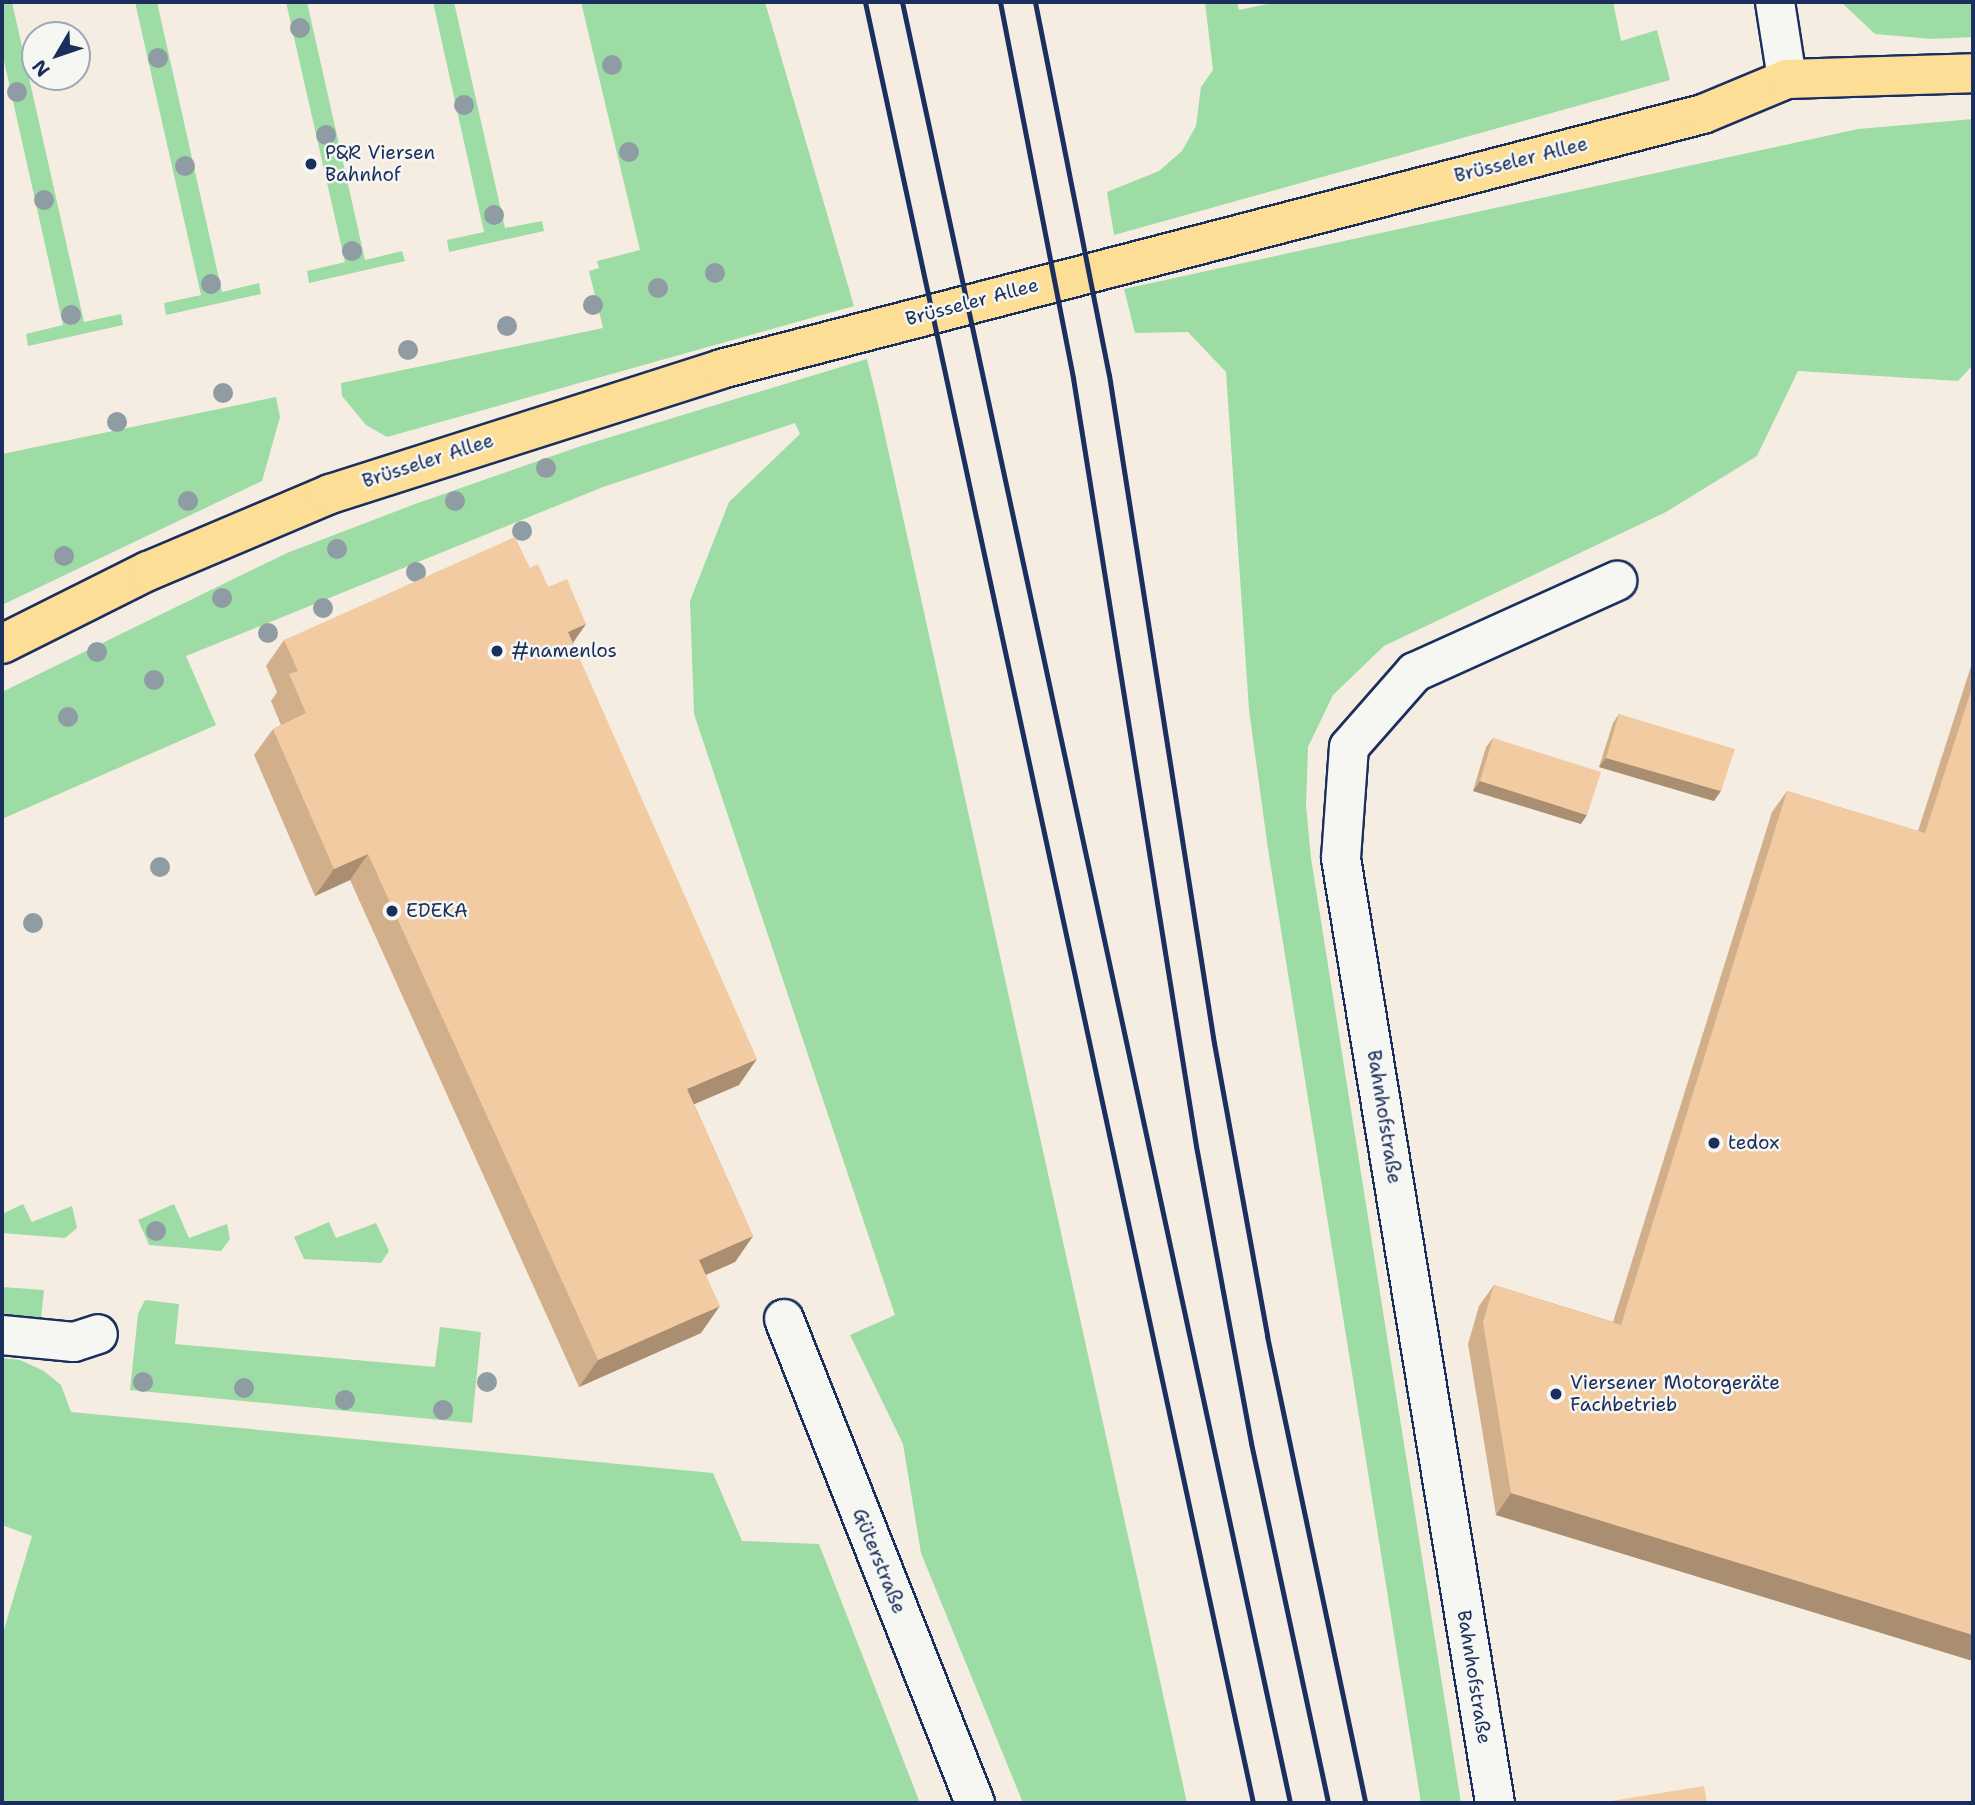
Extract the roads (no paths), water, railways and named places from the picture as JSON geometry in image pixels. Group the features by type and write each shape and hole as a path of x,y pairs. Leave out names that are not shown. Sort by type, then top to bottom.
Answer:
{"main road":[{"name":"Brüsseler Allee","path":"2,644 148,571 330,494 721,369 1703,114 1787,79 1973,73"}],"street":[{"path":"1775,2 1787,79"},
{"name":"Bahnhofstraße","path":"1495,1803 1341,858 1349,747 1415,672 1617,580"},
{"name":"Güterstraße","path":"784,1318 975,1803"},
{"path":"2,1335 74,1342 98,1334"}],"railway":[{"path":"865,2 1253,1803"},
{"path":"902,2 1290,1803"},
{"path":"1000,2 1073,378 1196,1146 1251,1443 1328,1803"},
{"path":"1035,2 1109,375 1214,1043 1267,1336 1365,1803"}],"place":[{"name":"P&R Viersen Bahnhof","path":"311,164"},
{"name":"#namenlos","path":"497,651"},
{"name":"EDEKA","path":"392,911"},
{"name":"tedox","path":"1714,1143"},
{"name":"Viersener Motorgeräte Fachbetrieb","path":"1556,1394"}]}
